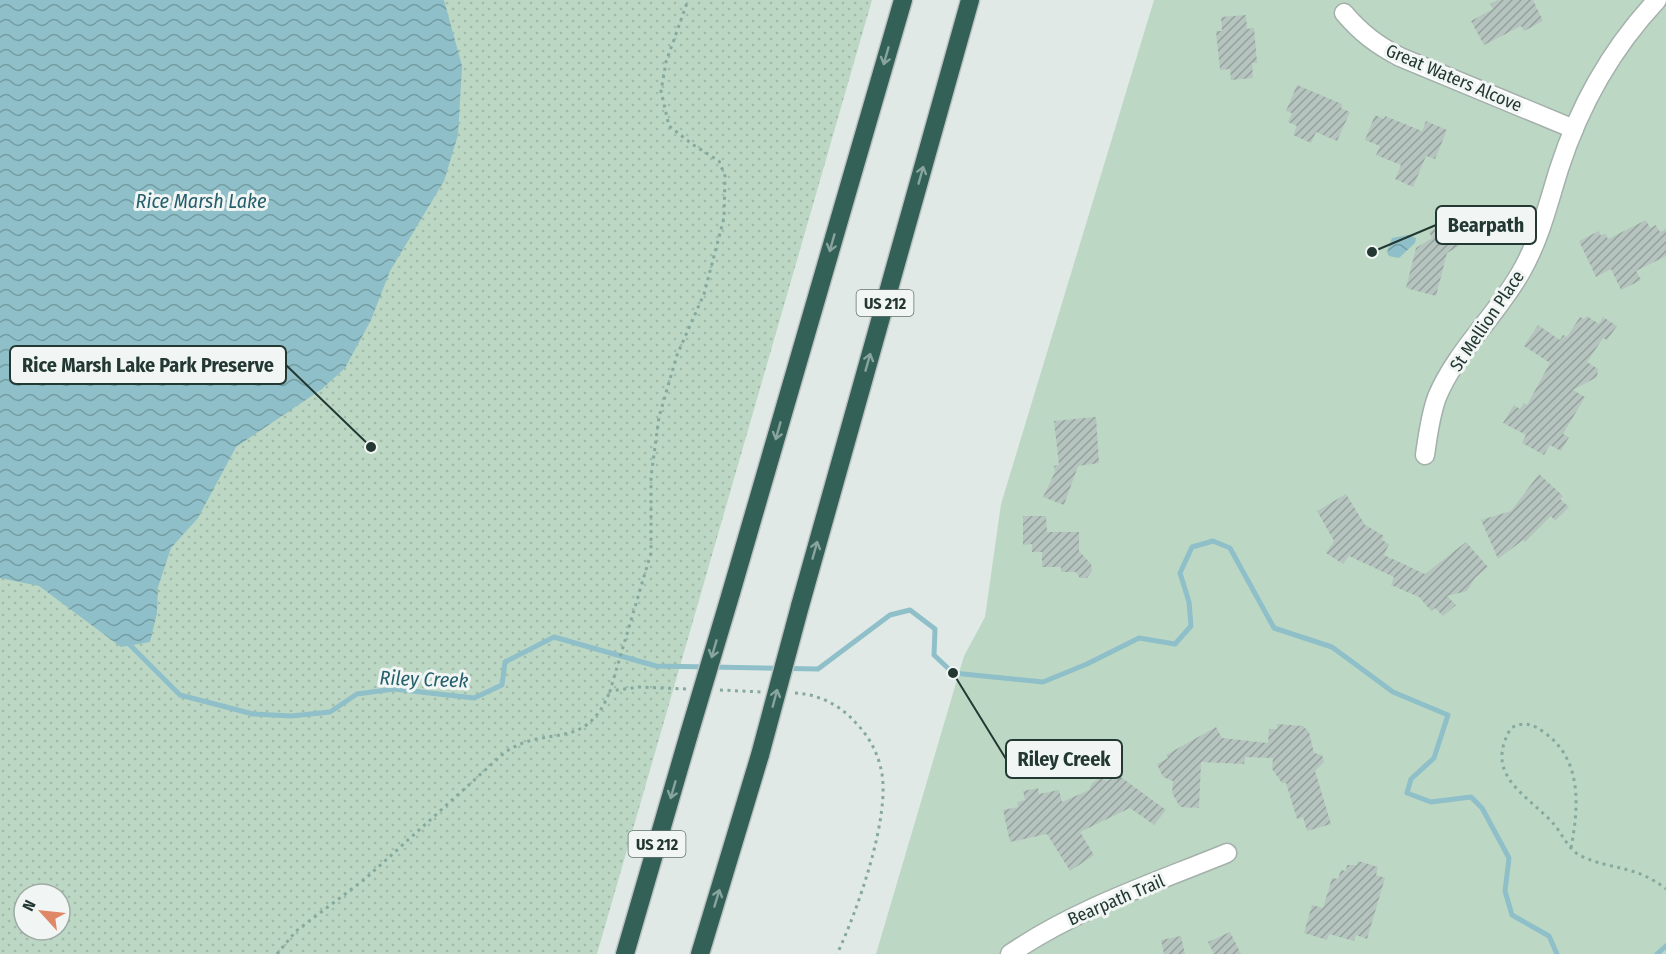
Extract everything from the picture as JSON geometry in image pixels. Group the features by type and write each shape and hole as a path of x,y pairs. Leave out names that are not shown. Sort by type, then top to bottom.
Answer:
{"highway":[{"name":"US 212","path":"625,954 903,0"},
{"name":"US 212","path":"700,954 760,755 970,0"}],"street":[{"name":"St Mellion Place","path":"1425,455 1428,426 1437,397 1452,370 1521,272 1539,235 1574,129 1595,85 1620,45 1656,0"},
{"name":"Great Waters Alcove","path":"1344,13 1360,32 1389,52 1574,129"},
{"name":"Bearpath Trail","path":"1010,954 1031,939 1078,916 1227,853"}],"path":[{"path":"277,954 296,931 365,879 504,753 515,745 565,735 591,723 610,691 651,553 651,477 659,417 677,355 704,294 723,218 725,176 719,161 669,126 661,91 666,62 688,0"},
{"path":"610,691 639,687 686,689"},
{"path":"710,690 769,692"},
{"path":"792,693 820,699 849,715 864,731 875,751 881,771 883,793 880,815 862,896 837,954"},
{"path":"1571,848 1576,800 1573,768 1561,748 1550,736 1538,727 1520,723 1511,728 1502,750 1507,777 1517,791 1553,823 1571,848 1580,856 1628,868 1651,877 1666,890"}],"green space":[{"path":"0,0 872,0 597,954 0,954"},
{"path":"1154,0 1666,0 1666,954 876,954 964,656 985,617 1001,504"}],"water":[{"name":"Rice Marsh Lake","path":"0,0 444,0 462,66 458,135 444,181 390,271 371,320 345,368 322,389 236,447 198,518 171,548 158,587 157,613 150,642 121,647 39,586 0,578"},
{"path":"1408,235 1416,238 1415,243 1399,258 1389,256 1387,252 1392,238"}],"building":[{"path":"1498,0 1533,0 1543,21 1524,31 1521,26 1484,45 1471,21 1493,9 1490,4"},
{"path":"1246,15 1247,29 1254,28 1257,63 1252,63 1253,78 1231,80 1230,69 1220,70 1216,31 1222,31 1221,17"},
{"path":"1297,85 1342,104 1341,108 1350,112 1337,141 1316,132 1311,143 1293,135 1297,126 1288,122 1292,113 1286,111"},
{"path":"1375,115 1384,119 1385,116 1422,131 1426,121 1447,130 1435,159 1426,156 1413,187 1395,179 1401,165 1376,155 1380,146 1365,140"},
{"path":"1646,220 1650,228 1656,225 1660,232 1666,229 1666,256 1636,271 1641,280 1621,290 1611,269 1596,277 1579,241 1599,231 1601,236 1605,233 1608,239"},
{"path":"1444,223 1459,246 1447,253 1436,296 1406,288 1416,248 1432,238 1429,232"},
{"path":"1587,316 1599,324 1603,317 1617,326 1607,340 1603,338 1587,362 1598,369 1597,377 1573,390 1585,397 1563,434 1569,437 1561,451 1550,445 1544,455 1522,443 1526,435 1503,423 1514,405 1520,409 1524,403 1527,405 1550,363 1524,346 1538,325 1560,340 1563,335 1567,337 1580,317 1584,319"},
{"path":"1096,417 1099,463 1078,466 1064,505 1043,497 1055,472 1054,466 1059,465 1054,421"},
{"path":"1539,474 1563,496 1560,499 1569,507 1555,521 1551,516 1525,542 1523,540 1498,559 1481,520 1511,511"},
{"path":"1346,494 1365,525 1384,536 1382,540 1389,544 1384,555 1425,574 1466,542 1488,567 1475,578 1467,591 1447,596 1456,605 1443,616 1435,608 1431,611 1419,597 1391,585 1394,577 1349,556 1343,564 1326,553 1334,541 1317,511"},
{"path":"1023,516 1046,516 1047,532 1079,532 1079,551 1091,564 1092,571 1087,578 1080,578 1076,572 1061,572 1061,567 1042,567 1042,552 1032,552 1032,544 1023,545"},
{"path":"1277,724 1303,726 1309,732 1314,753 1322,755 1324,762 1315,771 1331,824 1307,831 1303,817 1297,819 1286,783 1282,783 1272,769 1273,758 1245,757 1244,764 1201,762 1199,808 1180,807 1172,793 1173,781 1163,777 1157,764 1168,758 1166,755 1216,727 1222,738 1268,743 1269,729 1277,729"},
{"path":"1118,775 1166,810 1154,825 1130,808 1080,832 1094,855 1070,871 1047,834 1010,842 1003,810 1018,807 1017,802 1025,800 1023,791 1038,788 1039,794 1059,790 1062,802 1089,790 1092,783 1100,778 1107,781"},
{"path":"1358,861 1378,867 1376,875 1385,878 1367,939 1356,935 1354,941 1329,934 1327,940 1304,933 1312,905 1323,908 1332,878 1338,879 1341,870 1346,871 1347,865 1357,865"},
{"path":"1230,932 1241,954 1214,954 1208,942"},
{"path":"1181,936 1185,954 1164,954 1161,940"}],"waterway":[{"name":"Riley Creek","path":"127,642 180,695 253,714 291,716 330,712 357,694 394,689 474,698 502,685 505,662 554,637 656,666 818,669 890,615 910,610 935,629 934,655 953,673 1043,682 1087,664 1139,638 1175,644 1191,626 1189,602 1180,573 1192,547 1213,541 1230,548 1274,628 1332,647 1393,692 1448,715 1434,758 1411,779 1407,793 1431,802 1471,797 1482,808 1509,858 1505,891 1512,915 1549,936 1557,954"},
{"name":"Riley Creek","path":"1657,954 1666,946"}],"place":[{"name":"Bearpath","path":"1372,252"},
{"name":"Rice Marsh Lake Park Preserve","path":"371,447"},
{"name":"Riley Creek","path":"953,673"}]}
